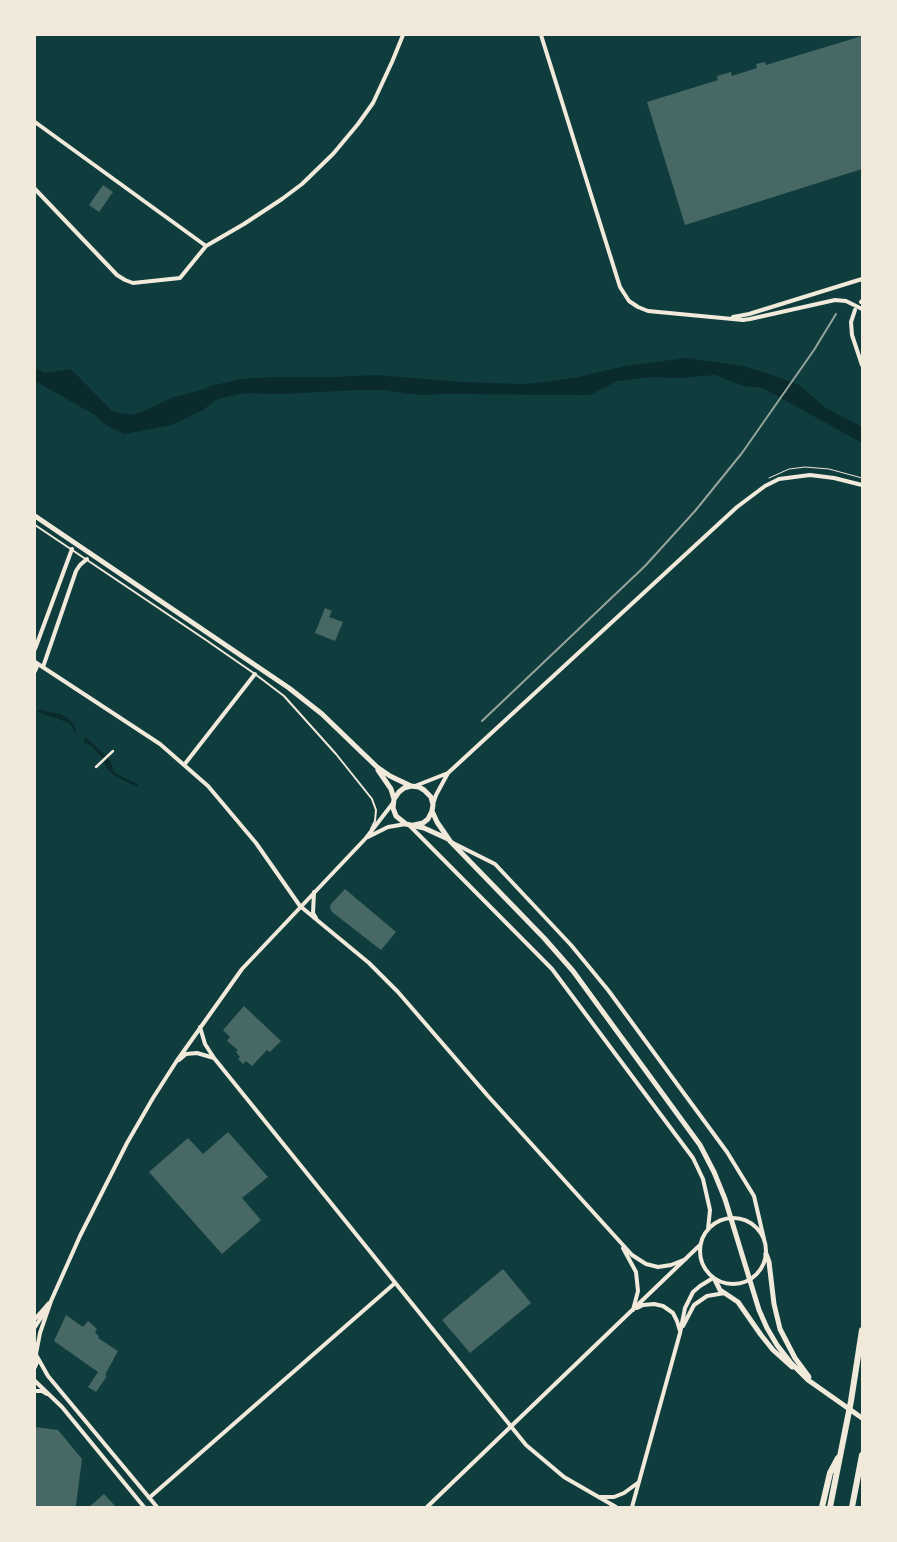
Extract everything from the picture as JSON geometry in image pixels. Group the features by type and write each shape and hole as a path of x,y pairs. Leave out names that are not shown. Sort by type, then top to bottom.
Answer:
{"highway":[{"path":"830,1507 843,1448 862,1330"},
{"path":"822,1507 830,1473 843,1448"},
{"path":"852,1507 862,1455"}],"main road":[{"path":"35,516 306,701 377,767 390,776 419,787 428,793 437,822 450,841 549,943 581,981 700,1145 721,1187 762,1319 785,1357 801,1373"},
{"path":"377,767 391,789 396,816 410,825 432,831 450,841"},
{"path":"394,801 399,792 404,788 413,786"},
{"path":"410,825 425,821 432,808"},
{"path":"766,1254 769,1262 776,1317 783,1338 799,1364 820,1388"},
{"path":"714,1279 720,1290 738,1302 760,1335 780,1358 862,1418"}],"street":[{"path":"35,189 125,280 133,283 180,278 206,246 276,203 302,184 323,165 348,137 370,106 404,35"},
{"path":"540,35 622,292 633,305 643,310 750,319 831,300 841,300 862,309"},
{"path":"35,122 206,246"},
{"path":"721,318 733,318 749,314 862,279"},
{"path":"855,310 851,322 852,335 862,365"},
{"path":"432,808 436,795 448,773 751,495 779,480 796,476 834,478 862,485"},
{"path":"35,649 72,549"},
{"path":"43,667 76,572 87,559"},
{"path":"35,671 36,663 160,744 208,786 256,843 300,906 369,963 398,992 488,1096 632,1255 646,1264 658,1267 671,1266 686,1259"},
{"path":"184,765 255,674"},
{"path":"96,767 113,751"},
{"path":"413,786 448,773"},
{"path":"35,1367 40,1333 51,1301 80,1236 153,1098 200,1027 242,970 300,906 366,838 394,801"},
{"path":"366,838 388,827 410,825 552,969 693,1158 702,1178 710,1210 708,1229 701,1244 700,1254 705,1268 714,1279 730,1284 738,1284 749,1280 761,1270 765,1260 764,1239 754,1196 727,1152 608,990 571,945 495,864 450,841"},
{"path":"314,892 313,913 317,920"},
{"path":"200,1027 205,1044 214,1058 526,1445 564,1476 616,1507"},
{"path":"176,1062 186,1054 196,1053 214,1058"},
{"path":"708,1229 725,1219 736,1218 747,1221 758,1229 764,1239"},
{"path":"620,1242 636,1272 638,1292 633,1310"},
{"path":"427,1507 701,1244"},
{"path":"632,1507 680,1333 685,1308 693,1292 714,1279"},
{"path":"149,1498 395,1283"},
{"path":"680,1333 694,1305 708,1296 724,1293"},
{"path":"35,1319 51,1301"},
{"path":"35,1327 51,1301"},
{"path":"633,1310 648,1304 663,1306 672,1313 677,1321 680,1333"},
{"path":"36,1355 48,1376 157,1507"},
{"path":"35,1381 77,1425 144,1507"},
{"path":"35,1391 42,1391 50,1395"},
{"path":"598,1497 614,1497 624,1493 639,1482"}],"lane":[{"path":"35,525 255,674 284,696 336,754 372,799 376,810 375,821 366,838"}],"path":[{"path":"789,469 805,467 829,469 862,478"}],"water":[{"path":"687,358 743,366 799,385 826,408 862,427 862,443 763,388 743,386 715,375 679,378 653,377 617,381 590,395 424,395 384,390 282,394 245,393 218,399 201,411 172,425 124,434 35,381 35,368 44,373 71,369 111,410 132,415 171,398 210,386 242,379 376,375 463,382 522,384 578,377 625,366"},
{"path":"39,710 61,714 71,721 76,729 76,734 70,724 37,712"},
{"path":"85,737 110,760 115,773 139,785 137,787 115,776 107,769 102,758 90,745 84,743"}],"building":[{"path":"862,36 862,169 685,225 647,102 718,80 717,76 731,72 732,76 757,68 756,64 765,62 766,65"},
{"path":"103,185 113,192 99,212 89,205"},
{"path":"325,608 332,611 329,617 343,622 335,641 315,633"},
{"path":"345,889 396,932 381,950 332,912 331,904"},
{"path":"244,1006 281,1041 270,1052 267,1050 252,1066 246,1061 243,1064 238,1059 240,1057 236,1052 238,1050 227,1041 230,1037 223,1030"},
{"path":"228,1132 268,1177 242,1198 261,1220 222,1254 149,1172 188,1138 203,1154"},
{"path":"503,1269 531,1303 470,1353 442,1320"},
{"path":"66,1315 83,1327 88,1321 97,1329 95,1333 99,1336 98,1338 118,1351 105,1375 107,1376 96,1392 88,1387 98,1372 54,1341"},
{"path":"35,1427 58,1430 82,1459 76,1505 74,1507 35,1507"},
{"path":"104,1494 116,1507 89,1507"}],"railway":[{"path":"482,721 645,566 695,511 742,453 814,350 836,314"}]}
